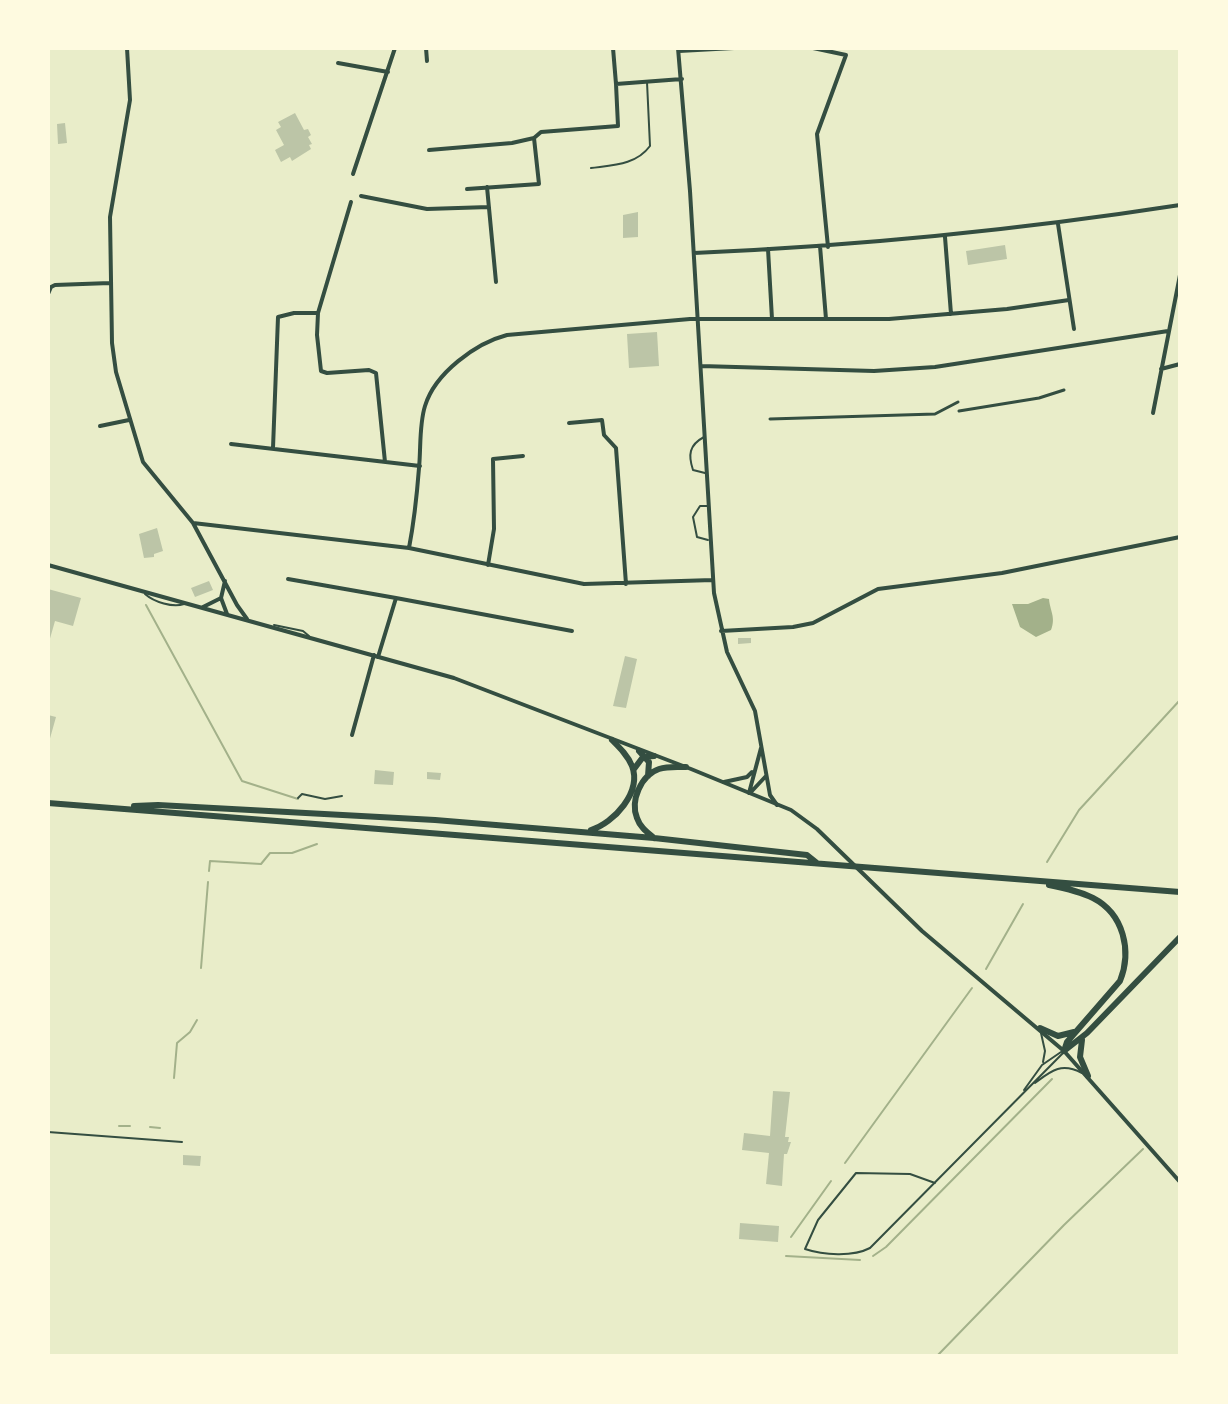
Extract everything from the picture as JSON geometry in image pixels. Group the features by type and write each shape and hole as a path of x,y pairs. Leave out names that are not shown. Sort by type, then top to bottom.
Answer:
{"main road":[{"path":"612,740 634,769"},
{"path":"639,751 650,756"},
{"path":"581,832 595,830 615,817 629,795 638,761 650,756"},
{"path":"650,756 648,776 634,807 637,820 654,838"},
{"path":"648,776 661,768 686,767"},
{"path":"48,803 1180,892"},
{"path":"106,807 158,805 372,816 581,832 807,855 817,863"},
{"path":"1028,880 1092,897 1115,919 1123,936 1126,959 1120,981 1067,1042 1064,1051"},
{"path":"1064,1051 1087,1033 1180,937"},
{"path":"1040,1028 1049,1034 1065,1036 1080,1028"},
{"path":"1087,1033 1079,1050 1088,1076"}],"street":[{"path":"127,48 130,100 110,217 113,351 129,420 146,468 193,523 247,619"},
{"path":"353,174 395,48"},
{"path":"426,48 427,61"},
{"path":"429,150 512,143 534,138 541,132 618,126 613,48"},
{"path":"734,48 678,50 694,253 713,580 727,652 750,698 770,795 778,805"},
{"path":"813,48 846,55 817,134 828,247"},
{"path":"338,63 388,72"},
{"path":"616,84 682,79"},
{"path":"467,189 539,184 534,138"},
{"path":"487,187 496,282"},
{"path":"361,196 427,209 489,207"},
{"path":"351,202 318,313 321,371 369,370 378,377 385,462"},
{"path":"694,253 828,247 945,237 1180,205"},
{"path":"1058,224 1074,329"},
{"path":"945,237 951,314"},
{"path":"820,246 826,319"},
{"path":"768,249 772,320"},
{"path":"1153,413 1180,275"},
{"path":"48,316 51,287 110,283"},
{"path":"409,548 420,466 422,417 430,394 446,375 480,346 507,335 690,319 889,319 1069,300"},
{"path":"273,448 278,317 318,313"},
{"path":"701,366 874,371 905,369 1004,358 1168,331"},
{"path":"1161,369 1180,364"},
{"path":"959,411 1039,398 1064,390"},
{"path":"770,419 935,414 958,402"},
{"path":"100,426 129,420"},
{"path":"569,423 602,420 604,434 616,449 626,584"},
{"path":"231,444 420,466"},
{"path":"488,565 494,529 493,459 523,456"},
{"path":"193,523 409,548 584,584 713,580"},
{"path":"721,631 813,623 878,589 1002,573 1180,537"},
{"path":"48,565 461,681 639,751"},
{"path":"288,579 572,631"},
{"path":"225,581 221,598 228,614"},
{"path":"203,607 221,598"},
{"path":"352,735 396,598"},
{"path":"228,614 234,612 237,605"},
{"path":"749,793 761,746"},
{"path":"650,756 686,767 791,810 817,829 922,931 1064,1051 1180,1182"},
{"path":"722,782 747,777 753,770"},
{"path":"749,793 766,776"}],"lane":[{"path":"591,168 624,164 644,154 650,146 647,81"},
{"path":"706,437 692,446 690,453 693,470 707,473"},
{"path":"709,506 700,506 693,522 697,537 711,540"},
{"path":"1040,1028 1045,1051 1042,1065"},
{"path":"1021,1094 1042,1065 1064,1051"},
{"path":"935,1183 910,1174 856,1173 818,1220 805,1249 849,1254 867,1250 935,1183 1021,1094 1052,1066 1064,1051"},
{"path":"1021,1094 1054,1069 1070,1067 1088,1076"},
{"path":"48,1132 182,1142"}],"path":[{"path":"298,798 302,794 325,799 342,796"}],"shaded area":[{"path":"1049,599 1052,625 1051,630 1036,637 1020,627 1012,604 1028,604"}],"building":[{"path":"295,113 304,130 308,129 311,135 308,137 311,149 292,161 290,157 281,162 275,150 284,145 276,130 281,127 278,122"},
{"path":"65,123 67,143 58,144 57,124"},
{"path":"638,212 638,237 623,238 623,215"},
{"path":"1005,245 1007,259 968,265 966,251"},
{"path":"657,332 659,366 629,368 627,334"},
{"path":"157,528 163,551 154,554 154,557 144,558 139,534"},
{"path":"209,581 213,590 195,597 191,588"},
{"path":"48,589 81,598 73,626 55,621 49,642"},
{"path":"738,638 751,638 751,643 738,644"},
{"path":"625,656 637,659 626,708 613,706"},
{"path":"48,715 56,717 49,742 48,742"},
{"path":"375,770 394,772 393,785 374,784"},
{"path":"427,772 441,773 440,780 427,779"},
{"path":"773,1091 790,1092 785,1137 789,1137 788,1142 791,1142 787,1154 784,1154 782,1186 766,1184 769,1153 742,1150 744,1133 770,1136"},
{"path":"183,1155 201,1156 200,1166 183,1165"},
{"path":"740,1223 779,1226 778,1242 739,1239"}],"waterway":[{"path":"146,605 242,781 298,799"},
{"path":"1047,862 1079,810 1180,700"},
{"path":"209,871 210,861 261,864 270,853 292,853 317,844"},
{"path":"201,968 208,882"},
{"path":"986,969 1023,904"},
{"path":"845,1163 972,988"},
{"path":"174,1078 177,1043 190,1032 197,1020"},
{"path":"873,1256 886,1247 1052,1079"},
{"path":"119,1126 130,1126"},
{"path":"150,1127 160,1128"},
{"path":"937,1356 1143,1149"},
{"path":"791,1237 831,1181"},
{"path":"786,1256 860,1260"}]}
